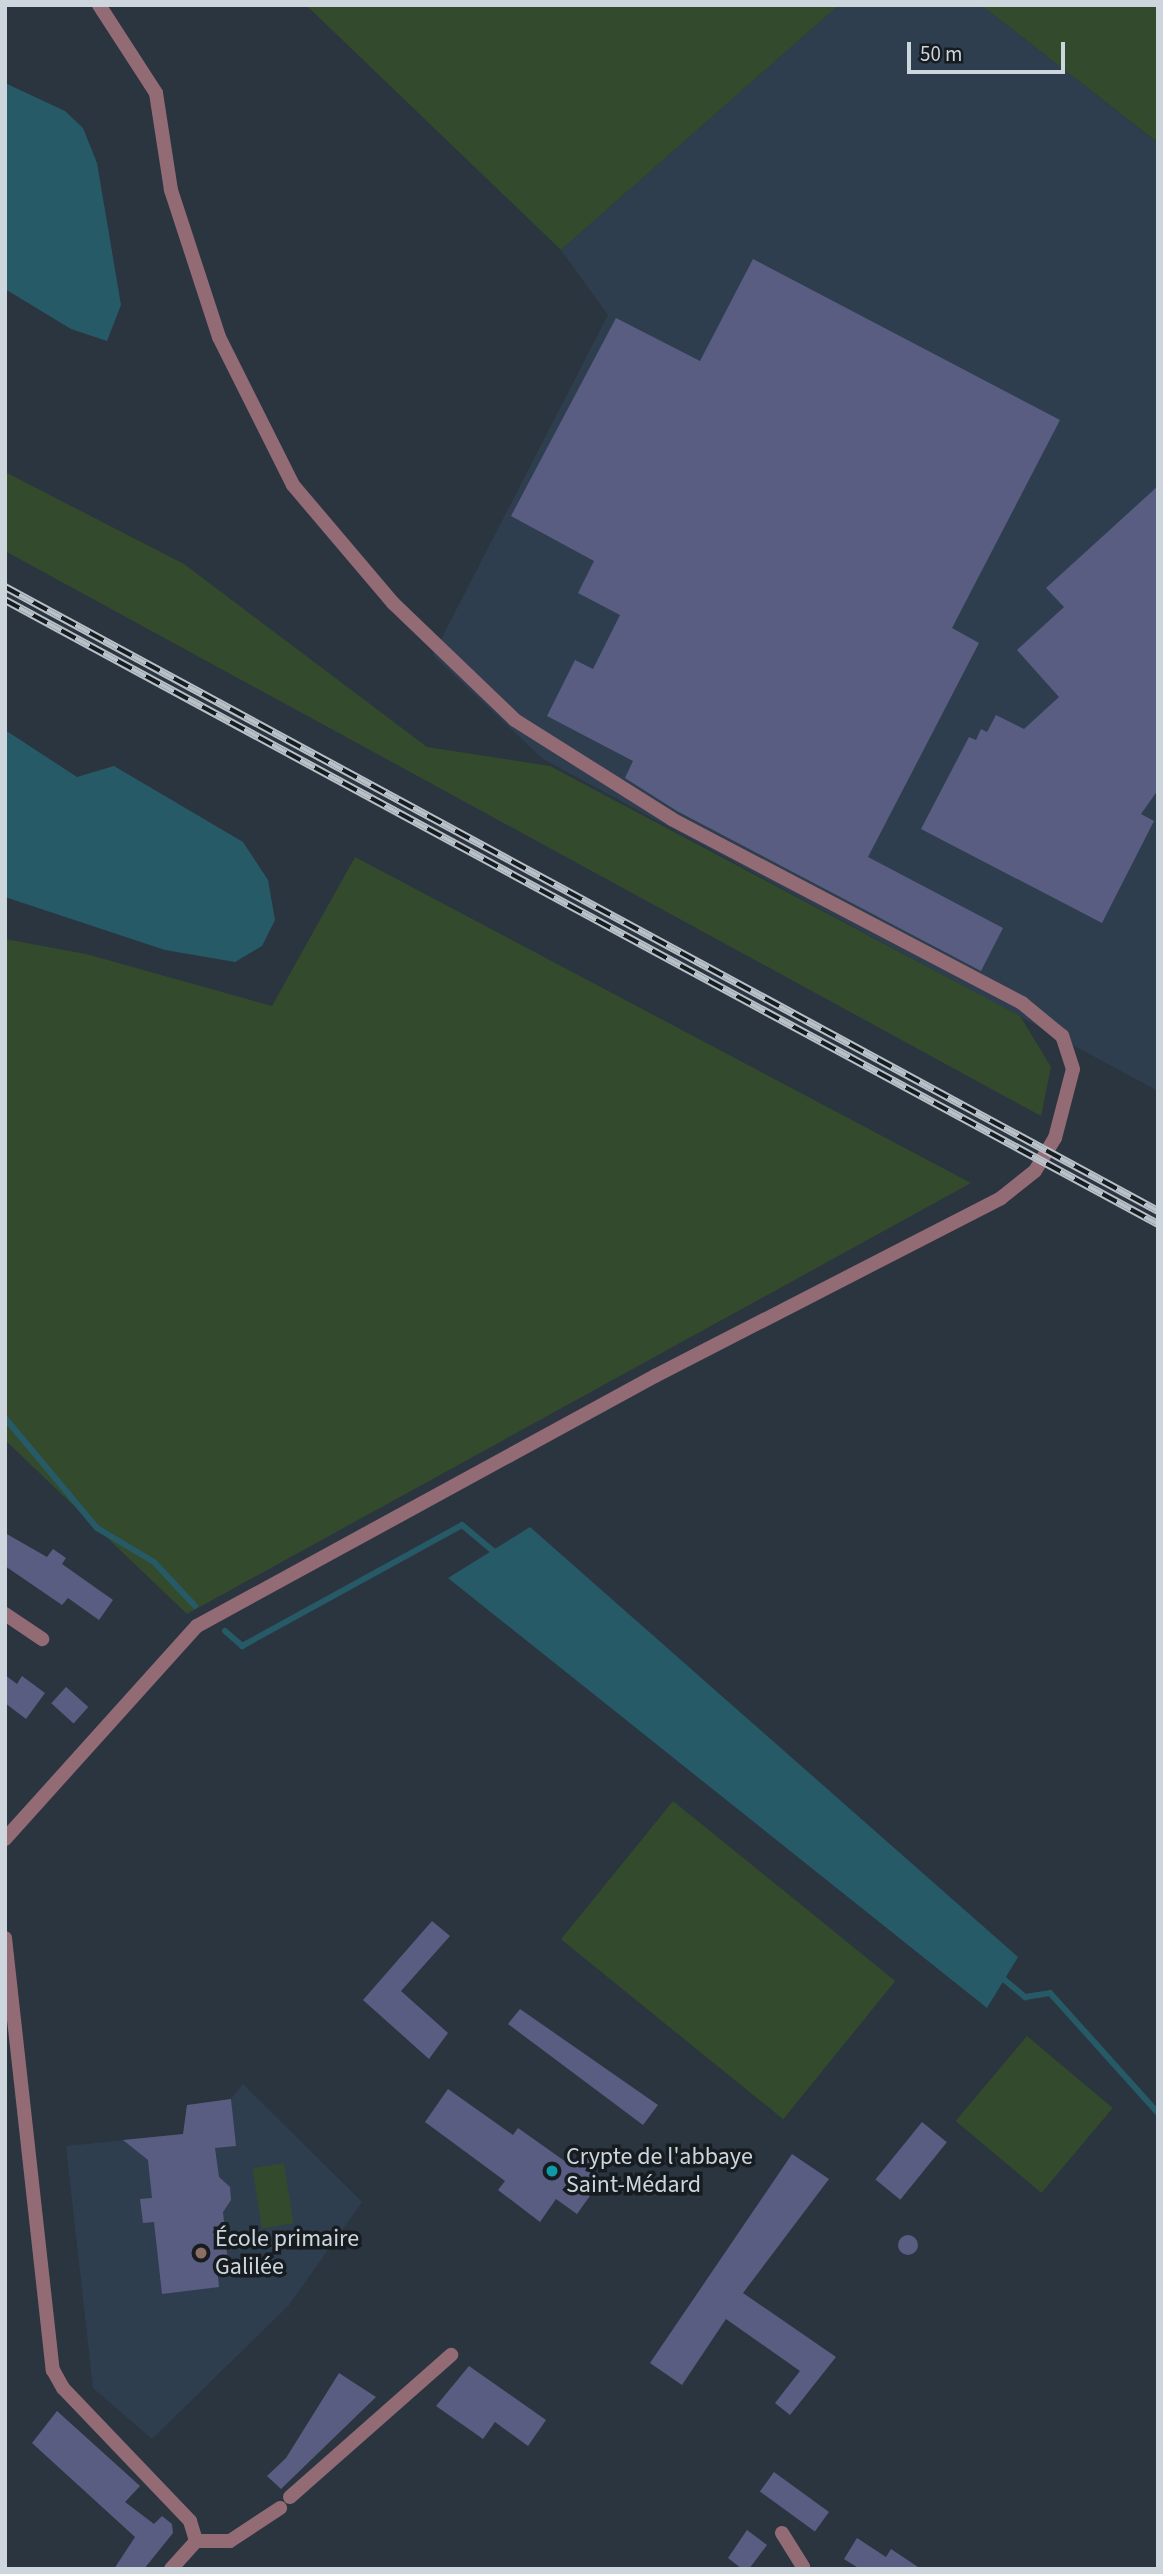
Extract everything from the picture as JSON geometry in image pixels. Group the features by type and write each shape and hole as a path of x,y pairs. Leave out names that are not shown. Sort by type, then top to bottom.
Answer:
{"street":[{"path":"5,1839 197,1626 643,1382 1001,1198 1035,1171 1055,1138 1073,1069 1062,1036 1022,1003 672,819 515,720 393,603 293,485 219,337 171,190 156,93 99,5"},
{"path":"5,1614 42,1639"},
{"path":"5,1938 53,2370 63,2389 190,2521 196,2541"},
{"path":"171,2569 196,2541 230,2541 285,2503 452,2355"},
{"path":"782,2533 803,2568"}],"shaded area":[{"path":"839,5 981,5 1158,143 1158,1091 543,759 433,655 608,315 561,250"},
{"path":"5,83 65,111 83,128 97,163 121,305 107,341 71,329 5,289"},
{"path":"5,730 77,777 114,766 243,842 268,880 275,920 262,946 235,962 165,950 5,897"},
{"path":"530,1527 1018,1957 987,2008 448,1578"},
{"name":"École primaire Galilée","path":"243,2084 362,2202 289,2305 152,2439 93,2388 66,2146 183,2134 187,2105 231,2099"}],"green space":[{"path":"306,5 839,5 561,250"},
{"path":"981,5 1158,5 1158,142 1157,142"},
{"path":"5,472 184,564 427,747 550,766 1020,1016 1051,1067 1041,1116 5,551"},
{"path":"355,857 971,1183 187,1614 5,1440 5,939 86,954 272,1006"},
{"path":"673,1801 895,1981 783,2119 561,1939"},
{"path":"1027,2036 1113,2108 1041,2193 956,2121"},
{"path":"284,2163 294,2223 262,2228 252,2168"}],"building":[{"path":"753,259 1060,420 952,628 979,643 868,857 1003,928 981,971 677,811 625,778 633,761 547,716 575,660 593,669 620,615 578,593 594,561 511,516 616,318 700,361"},
{"path":"1158,486 1158,790 1141,814 1154,821 1102,923 921,829 969,737 976,740 981,729 987,732 996,715 1024,729 1059,697 1017,650 1064,607 1046,588"},
{"path":"5,1533 47,1557 53,1549 66,1558 62,1564 113,1600 99,1620 68,1598 62,1605 5,1566"},
{"path":"5,1675 17,1684 22,1676 45,1693 26,1719 5,1703"},
{"path":"66,1687 88,1707 74,1723 51,1703"},
{"path":"432,1921 450,1936 401,1991 448,2033 429,2059 363,2000"},
{"path":"520,2009 658,2105 643,2125 508,2024"},
{"path":"448,2089 513,2135 518,2128 566,2162 585,2154 592,2160 589,2180 597,2186 577,2214 556,2199 540,2222 498,2190 505,2181 425,2122"},
{"path":"231,2099 236,2146 215,2148 219,2177 230,2187 231,2200 223,2212 228,2265 217,2266 219,2287 162,2294 154,2222 143,2223 140,2199 152,2198 148,2160 123,2140 183,2134 187,2105"},
{"path":"922,2122 947,2142 900,2200 875,2180"},
{"path":"792,2154 829,2179 743,2293 836,2357 790,2415 775,2403 800,2371 726,2319 682,2385 650,2363"},
{"path":"908,2235 915,2238 918,2245 915,2252 908,2255 901,2252 898,2245 901,2238"},
{"path":"469,2366 546,2420 528,2446 495,2422 483,2439 436,2406"},
{"path":"339,2373 376,2397 281,2489 267,2476 286,2458"},
{"path":"57,2411 140,2486 125,2502 154,2524 162,2516 172,2524 173,2533 144,2569 114,2569 135,2537 32,2443"},
{"path":"774,2472 829,2512 815,2531 760,2491"},
{"path":"747,2530 767,2545 749,2569 742,2569 728,2558"},
{"path":"857,2538 886,2557 891,2549 921,2569 860,2569 844,2559"}],"waterway":[{"path":"5,1418 97,1528 154,1562 195,1606"},
{"path":"225,1631 242,1646 462,1525 498,1555"},
{"path":"1000,1976 1025,1997 1050,1993 1158,2113"}],"railway":[{"path":"5,587 1158,1211"},
{"path":"5,600 1158,1224"}],"place":[{"name":"Crypte de l'abbaye Saint-Médard","path":"552,2171"},
{"name":"École primaire Galilée","path":"201,2253"}]}
